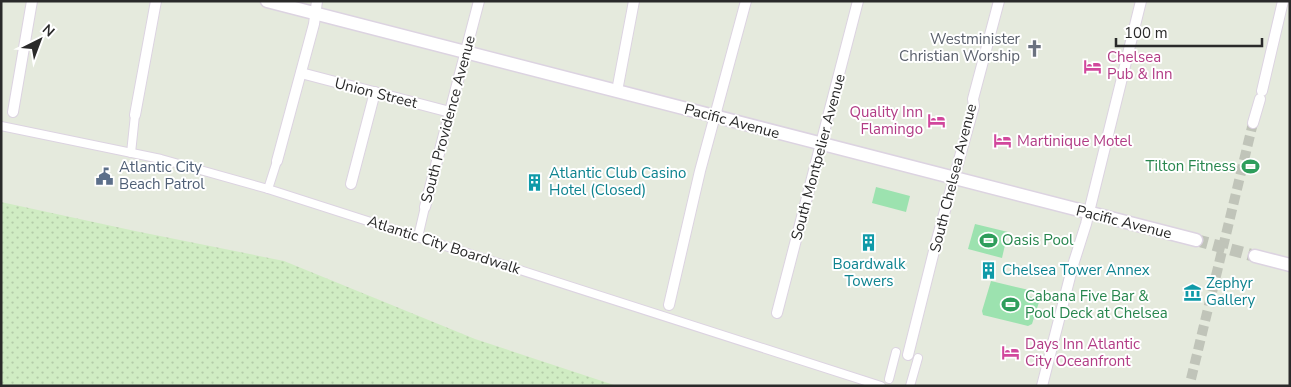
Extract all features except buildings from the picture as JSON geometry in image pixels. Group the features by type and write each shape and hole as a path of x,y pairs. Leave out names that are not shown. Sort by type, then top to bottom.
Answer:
{"street":[{"path":"13,112 32,1"},
{"path":"131,153 135,115 156,1"},
{"name":"Pacific Avenue","path":"267,1 316,7 466,52 617,92 1196,240"},
{"name":"South Providence Avenue","path":"418,237 479,1"},
{"path":"617,92 634,1"},
{"path":"670,305 700,171 746,1"},
{"name":"South Montpelier Avenue","path":"777,313 858,1"},
{"name":"South Chelsea Avenue","path":"913,357 936,243 974,106 973,99 999,1"},
{"path":"1042,386 1141,1"},
{"path":"1253,123 1283,1"},
{"path":"268,189 314,24 316,7"},
{"name":"Union Street","path":"301,73 450,112"},
{"path":"351,184 375,92"},
{"name":"Atlantic City Boardwalk","path":"1,126 161,159 268,189 881,386"},
{"path":"1255,256 1290,265"},
{"path":"889,379 896,352"},
{"path":"910,386 913,357"}],"sand":[{"path":"1,202 284,261 475,339 617,386 1,386"}],"shaded area":[{"path":"876,187 910,196 906,212 872,203"},
{"name":"Oasis Pool","path":"975,224 1008,232 1002,258 968,249"},
{"name":"Cabana Five Bar & Pool Deck at Chelsea","path":"991,281 1029,290 1028,296 1040,299 1032,324 1028,326 983,315 982,311"}],"tunnel":[{"path":"1191,379 1253,123"},
{"path":"1196,240 1255,256"}],"place":[{"name":"Westminister Christian Worship","path":"1034,48"},
{"name":"Chelsea Pub & Inn","path":"1093,66"},
{"name":"Quality Inn Flamingo","path":"937,121"},
{"name":"Martinique Motel","path":"1003,141"},
{"name":"Tilton Fitness","path":"1250,166"},
{"name":"Atlantic City Beach Patrol","path":"105,176"},
{"name":"Atlantic Club Casino Hotel (Closed)","path":"535,182"},
{"name":"Oasis Pool","path":"988,240"},
{"name":"Boardwalk Towers","path":"869,243"},
{"name":"Chelsea Tower Annex","path":"988,270"},
{"name":"Zephyr Gallery","path":"1192,292"},
{"name":"Cabana Five Bar & Pool Deck at Chelsea","path":"1011,305"},
{"name":"Days Inn Atlantic City Oceanfront","path":"1011,353"}]}
